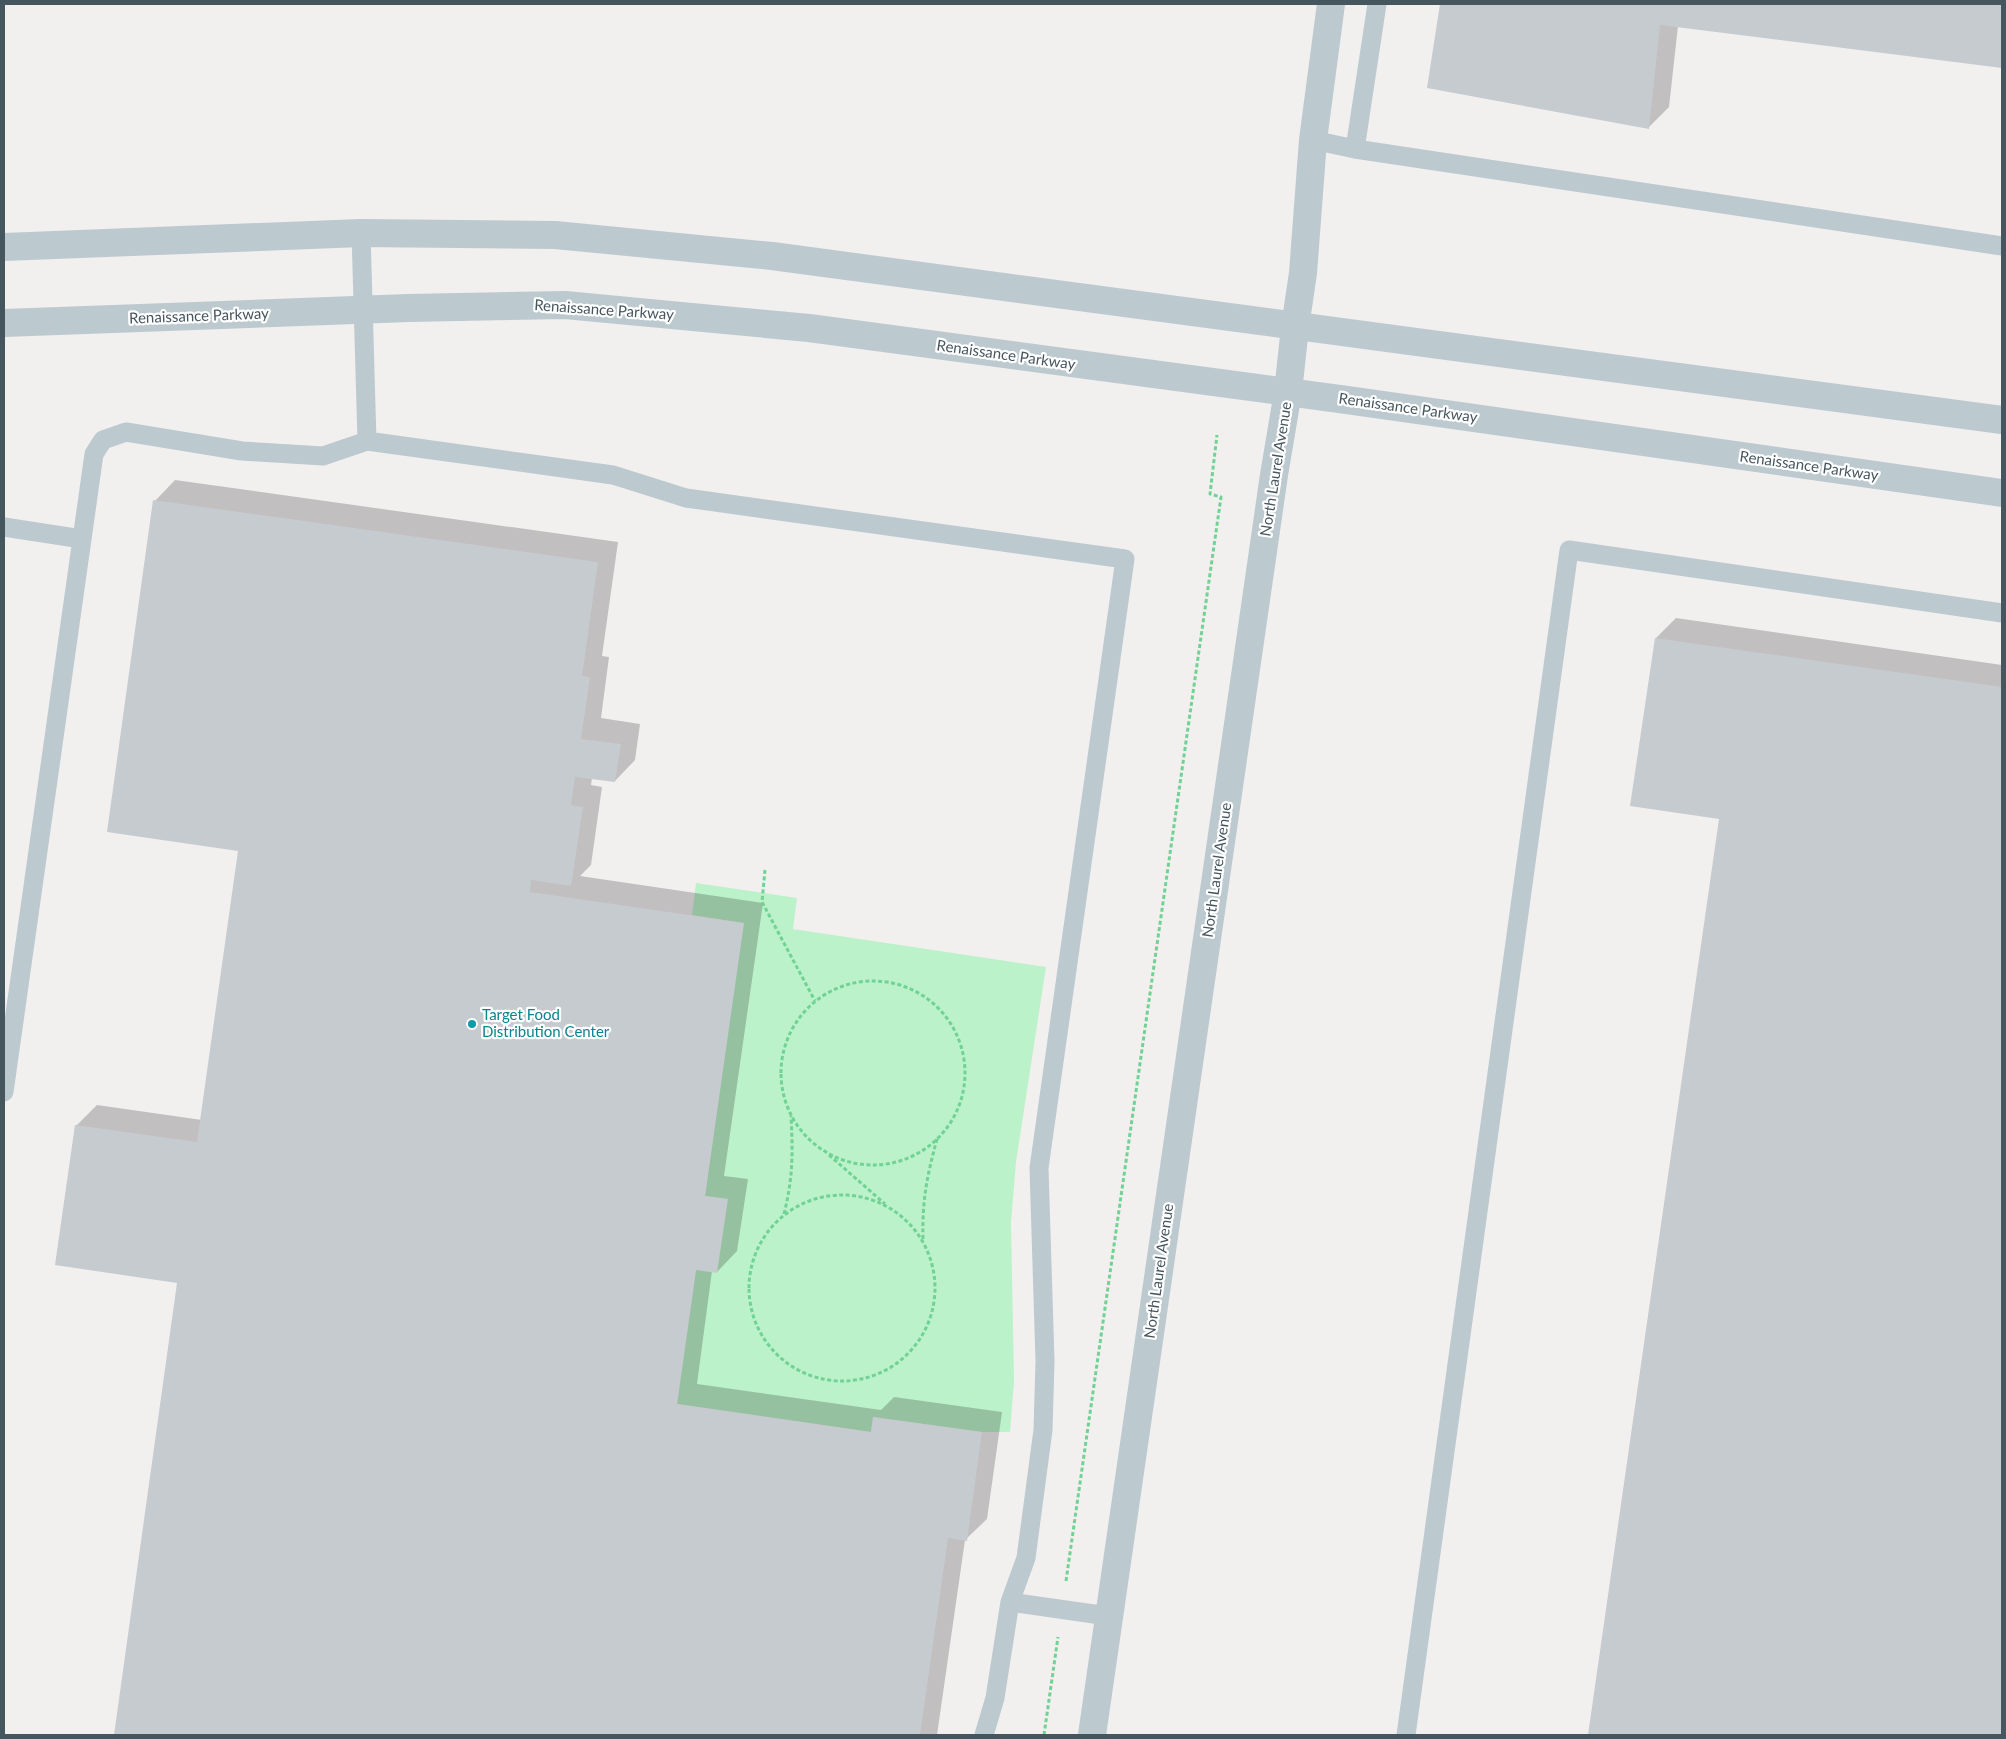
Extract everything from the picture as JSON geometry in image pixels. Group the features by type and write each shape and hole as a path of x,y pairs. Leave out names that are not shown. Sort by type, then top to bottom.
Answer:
{"street":[{"name":"North Laurel Avenue","path":"1092,1735 1288,392 1303,273 1313,140 1331,4"},
{"path":"4,247 360,233 555,235 610,239 782,257 2002,420"},
{"name":"Renaissance Parkway","path":"4,323 362,310 565,305 771,323 1288,392 2002,494"}],"lane":[{"path":"1355,149 1377,4"},
{"path":"1313,140 1355,149 2002,246"},
{"path":"360,233 367,441"},
{"path":"4,1092 94,454 103,440 126,432 242,450 323,456 367,441 613,475 686,498 1125,559 1039,1168 1045,1351 1043,1430 1026,1558 1010,1602 995,1698 984,1735"},
{"path":"4,527 82,539"},
{"path":"1406,1735 1568,550 2002,614"},
{"path":"1010,1602 1108,1616"}],"path":[{"path":"1044,1735 1221,496 1210,494 1217,435"},
{"path":"765,870 762,902 815,1001"},
{"path":"861,981 892,982 921,993 944,1013 960,1039 967,1070 962,1100 948,1128 937,1139 926,1149 899,1162 868,1166 839,1159 813,1143 794,1120 791,1113 782,1092 781,1062 790,1032 807,1008 832,990 861,981"},
{"path":"783,1216 791,1186 793,1148 791,1113"},
{"path":"923,1239 903,1216 876,1201 847,1194 816,1197 789,1210 767,1231 752,1259 748,1290 754,1320 770,1348 793,1369 823,1380 855,1381 885,1372 910,1353 928,1327 936,1298 934,1268 923,1239 922,1211 925,1181 937,1139"},
{"path":"821,1148 890,1209"}],"green space":[{"path":"696,883 797,898 793,929 1046,967 1016,1162 1011,1222 1014,1381 1010,1432 982,1432 873,1417 871,1432 677,1404 696,1270 728,1199 705,1196 743,923 692,915"}],"building":[{"path":"1440,4 2002,4 2002,68 1660,25 1649,129 1427,88"},
{"name":"Target Food Distribution Center","path":"153,500 598,562 582,676 590,677 581,739 621,744 615,782 575,777 571,805 583,807 571,886 531,880 530,892 744,923 705,1196 728,1199 717,1273 696,1270 677,1404 871,1432 873,1417 982,1432 967,1541 948,1538 920,1735 114,1735 177,1283 55,1265 75,1125 197,1142 238,851 107,832"},
{"path":"1655,638 2002,687 2002,1735 1588,1735 1719,819 1630,806"}],"place":[{"name":"Target Food Distribution Center","path":"472,1024"}]}
